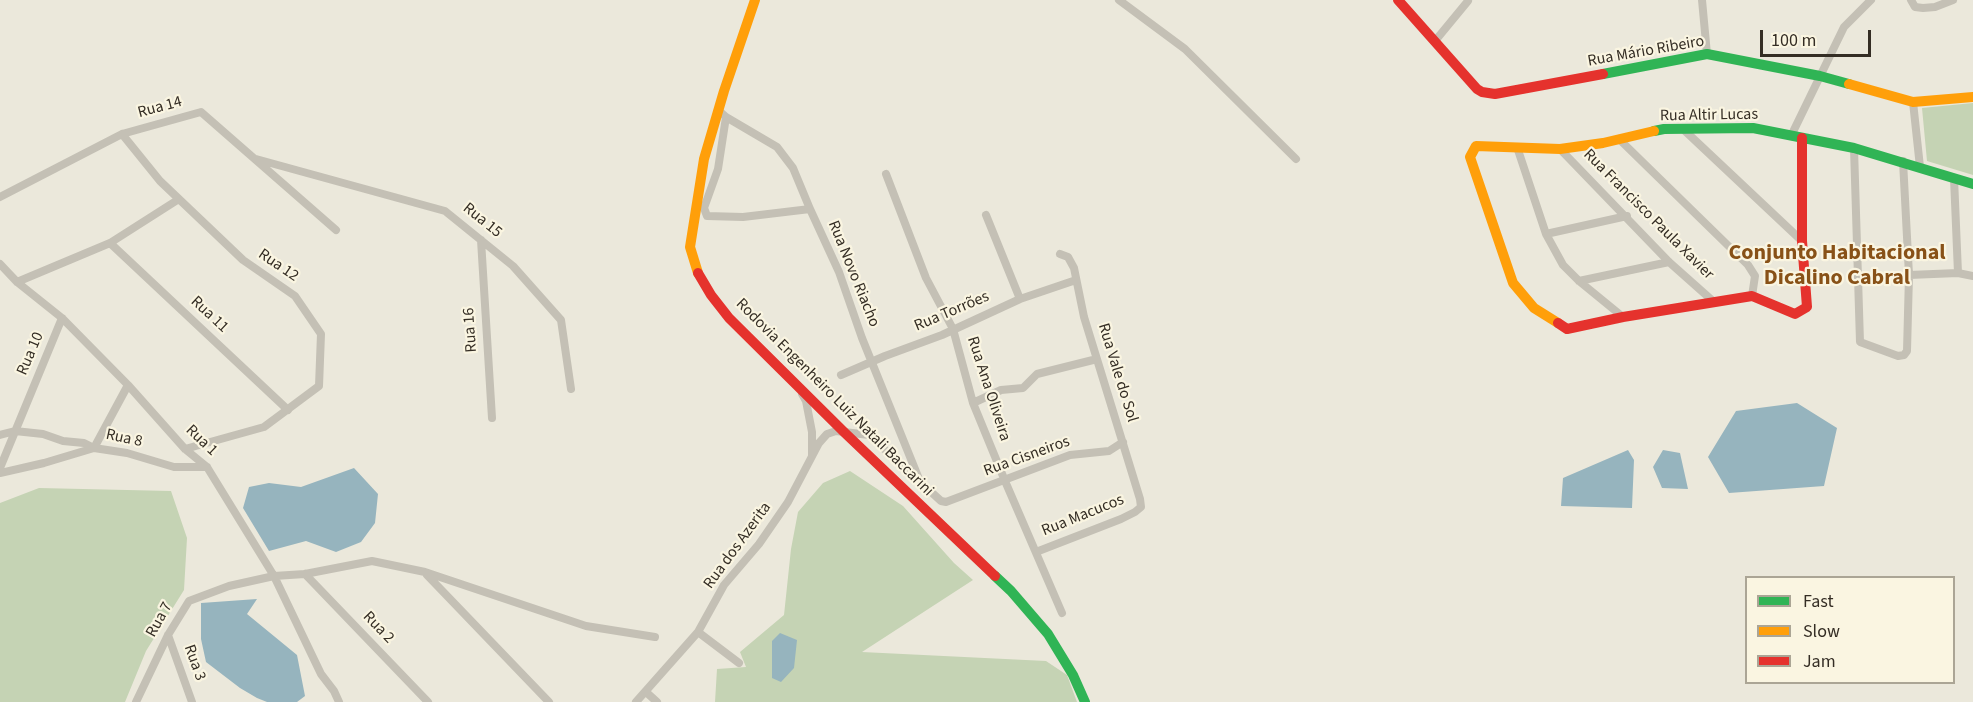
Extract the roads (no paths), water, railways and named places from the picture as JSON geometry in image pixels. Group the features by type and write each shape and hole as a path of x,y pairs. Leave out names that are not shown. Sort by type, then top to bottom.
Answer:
{"street":[{"name":"Rodovia Engenheiro Luiz Natali Baccarini","path":"755,0 722,114 704,159 690,247 698,274 729,318 845,433 1011,591 1048,634 1073,675 1084,702"},
{"path":"1119,0 1185,49 1296,159"},
{"path":"1398,0 1435,41 1468,1"},
{"path":"1702,0 1707,54"},
{"path":"1517,147 1546,234 1563,266 1623,318 1752,296 1795,314 1807,307 1796,137 1820,76 1844,27 1867,0"},
{"path":"1911,0 1914,7 1923,8 1953,0"},
{"name":"Rua Mário Ribeiro","path":"1435,41 1482,93 1495,94 1707,54 1820,76 1913,102 1973,97"},
{"path":"1913,102 1920,167"},
{"name":"Rua 14","path":"0,197 122,134 201,112 336,230"},
{"name":"Rua Novo Riacho","path":"722,114 777,147 793,168 839,272 920,481"},
{"path":"722,114 718,169 705,208 707,216 743,218 810,209"},
{"name":"Rua Altir Lucas","path":"1623,318 1567,329 1534,308 1513,283 1470,158 1476,146 1560,149 1664,129 1753,128 1854,148 1973,184"},
{"path":"1683,129 1802,241"},
{"name":"Rua 12","path":"122,134 160,182 243,260 295,296 321,334 319,386 264,427 185,449"},
{"path":"1619,139 1748,265 1755,276 1752,296"},
{"path":"1854,148 1860,342 1898,356 1904,355 1907,351 1909,275 1903,161"},
{"name":"Rua Francisco Paula Xavier","path":"1560,149 1669,262 1714,303"},
{"name":"Rua 15","path":"256,159 445,211 513,266 561,320 571,389"},
{"name":"Rua Ana Oliveira","path":"886,174 926,278 953,329 973,403 1062,613"},
{"path":"1954,178 1958,273"},
{"path":"17,282 110,243 179,199"},
{"path":"986,215 1020,299"},
{"path":"1546,234 1627,216"},
{"name":"Rua 16","path":"481,240 492,418"},
{"name":"Rua 11","path":"110,243 288,410"},
{"name":"Rua Vale do Sol","path":"1060,254 1068,257 1074,268 1084,316 1140,499 1140,507"},
{"path":"1579,281 1669,262"},
{"name":"Rua 1","path":"1,267 62,318 128,385 185,449 207,467 274,576 321,674 339,702"},
{"path":"1909,275 1958,273 1973,276"},
{"name":"Rua Torrões","path":"841,375 1020,299 1076,280"},
{"name":"Rua 10","path":"0,471 62,318"},
{"path":"973,403 1001,390 1023,388 1037,374 1097,359"},
{"path":"0,435 15,431 43,434 63,441 84,443 94,448 128,385"},
{"path":"799,387 806,401 812,432 812,458"},
{"name":"Rua dos Azerita","path":"636,702 699,632 724,585 759,544 788,502 826,434 836,431 845,433"},
{"path":"845,433 869,435 920,481"},
{"name":"Rua Cisneiros","path":"920,481 941,501 946,502 1070,455 1109,451 1123,442"},
{"name":"Rua 8","path":"0,471 44,463 94,448 127,453 174,467 207,467"},
{"name":"Rua Macucos","path":"1036,552 1121,519 1140,507"},
{"path":"274,576 305,574 372,561 424,572 585,626 655,638"},
{"path":"424,572 549,702"},
{"name":"Rua 2","path":"305,574 428,702"},
{"name":"Rua 7","path":"136,702 168,635 189,601 229,586 274,576"},
{"path":"699,632 739,663"},
{"name":"Rua 3","path":"168,635 192,702"},
{"path":"646,692 657,702"}],"water":[{"path":"1797,403 1837,428 1824,486 1729,493 1708,457 1736,411"},
{"path":"1628,450 1634,460 1632,508 1561,506 1563,478"},
{"path":"1663,450 1680,453 1688,489 1662,488 1653,467"},
{"path":"354,468 378,494 375,523 361,542 336,552 306,541 269,551 243,508 249,487 269,483 301,487"},
{"path":"257,599 247,614 297,655 305,696 297,702 267,702 257,698 206,662 201,639 201,603"},
{"path":"780,633 797,640 794,668 781,682 772,678 772,641"}],"district":[{"name":"Conjunto Habitacional Dicalino Cabral","path":"1837,266"}]}
